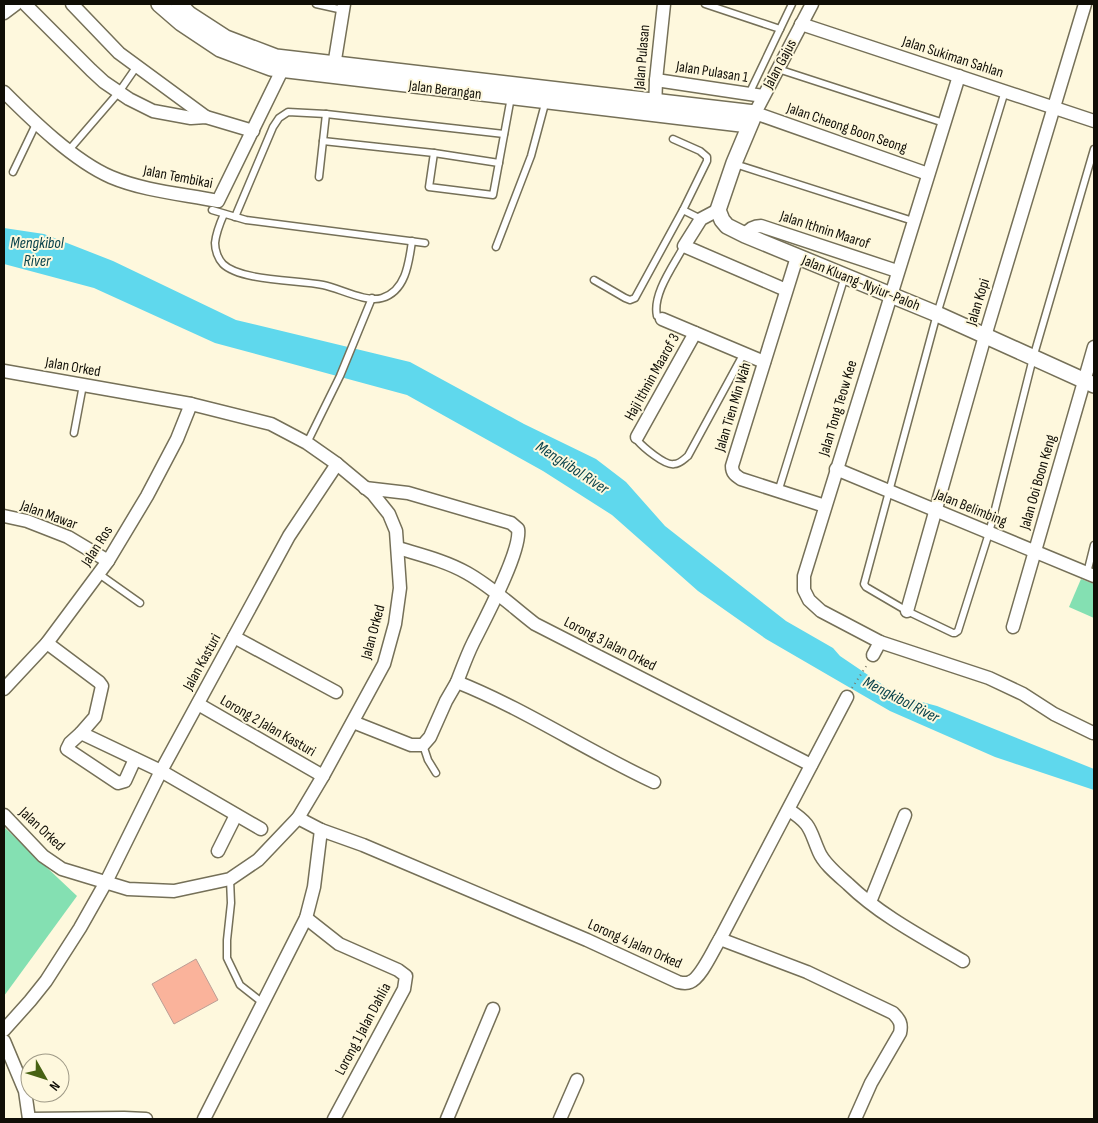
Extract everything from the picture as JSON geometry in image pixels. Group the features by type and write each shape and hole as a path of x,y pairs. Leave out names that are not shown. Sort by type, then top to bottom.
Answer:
{"street":[{"path":"4,13 16,4"},
{"path":"25,4 91,70 129,99 153,111 191,118 206,117"},
{"path":"72,4 110,46 206,117 253,131"},
{"name":"Jalan Berangan","path":"160,4 181,23 220,49 270,68 286,64 752,119"},
{"name":"Jalan Berangan","path":"179,4 189,14 226,38 276,57 286,64"},
{"name":"Jalan Pulasan","path":"655,108 664,4"},
{"name":"Jalan Gajus","path":"752,119 812,4"},
{"path":"1085,4 1094,7"},
{"name":"Jalan Kopi","path":"907,612 985,336 1085,4"},
{"path":"333,71 343,7"},
{"name":"Jalan Sukiman Sahlan","path":"802,24 1094,120"},
{"name":"Jalan Tembikai","path":"4,92 36,124 91,166 111,177 140,186 218,201 286,64"},
{"name":"Jalan Tong Teow Kee","path":"959,76 825,506 804,576 804,590 815,607 880,642 989,678 1023,694 1054,714 1093,733"},
{"name":"Jalan Pulasan 1","path":"656,80 763,96"},
{"path":"752,119 718,210 701,220 684,246 786,290"},
{"name":"Jalan Cheong Boon Seong","path":"752,119 928,174"},
{"name":"Jalan Kluang-Nyiur-Paloh","path":"718,210 727,226 744,235 937,314 1089,383"},
{"name":"Jalan Ithnin Maarof","path":"744,235 749,229 761,226 897,271"},
{"name":"Jalan Tien Min Wah","path":"798,257 786,290 732,471 735,476 741,479 825,506"},
{"path":"662,319 764,362"},
{"name":"Haji Ithnin Maarof 3","path":"637,437 695,333"},
{"name":"Jalan Ooi Boon Keng","path":"1014,626 1035,551 1089,383 1094,347"},
{"name":"Jalan Orked","path":"4,371 191,404 271,424 307,442 373,494 389,514 396,532 400,588 395,624 384,664 323,776 298,818 258,860 230,879 174,891 128,889 62,869 43,856 4,815"},
{"name":"Jalan Ros","path":"4,689 47,644 108,561 147,496 177,439 191,404"},
{"name":"Jalan Kasturi","path":"4,1030 30,1001 80,928 106,882 160,771 289,536 337,464"},
{"name":"Jalan Belimbing","path":"836,470 1091,575"},
{"path":"353,722 410,745 423,745 430,737 498,594 519,534 518,529 511,523 408,493 365,488"},
{"name":"Jalan Mawar","path":"4,516 27,521 68,537 108,561"},
{"name":"Lorong 3 Jalan Orked","path":"398,548 467,572 535,624 812,765"},
{"path":"234,637 336,692"},
{"path":"873,655 880,642"},
{"path":"47,644 102,686 102,693 95,717 70,743 67,749 118,783 125,781 135,759"},
{"path":"457,682 654,782"},
{"name":"Lorong 4 Jalan Orked","path":"322,830 363,845 587,940 685,984 691,982 697,976 720,939 847,696"},
{"name":"Lorong 2 Jalan Kasturi","path":"198,704 323,776"},
{"path":"81,732 160,771 261,829"},
{"path":"789,810 801,818 809,827 823,859 848,885 896,921 963,961"},
{"path":"218,851 236,815"},
{"path":"870,902 905,815"},
{"path":"204,1119 306,918 314,888 322,830 298,818"},
{"name":"Lorong 1 Jalan Dahlia","path":"306,918 339,944 398,970 406,976 404,989 334,1119"},
{"path":"720,939 807,972 888,1010 900,1019 902,1026 900,1034 871,1083 855,1119"},
{"path":"446,1119 493,1009"},
{"path":"4,1041 25,1091 29,1119 146,1119"},
{"path":"560,1119 577,1080"}],"lane":[{"path":"316,4 343,7"},
{"path":"705,4 780,29"},
{"path":"749,94 792,4"},
{"path":"69,150 119,92 137,66"},
{"path":"778,69 944,123"},
{"path":"434,153 430,187 493,195 512,91"},
{"path":"1005,91 937,314 864,584 907,612 953,633 958,631 988,532 1033,358 1094,149"},
{"path":"496,247 531,156 547,95"},
{"path":"235,217 272,127 279,118 288,112 326,114 504,134"},
{"path":"319,177 326,114"},
{"path":"13,172 36,124"},
{"path":"594,280 625,298 630,300 635,298 683,210 707,161 707,157 700,151 673,139"},
{"path":"323,141 434,153 499,163"},
{"path":"734,163 913,222"},
{"path":"212,210 246,220 425,243"},
{"path":"683,210 701,220"},
{"path":"224,214 215,244 223,264 235,271 262,278 324,285 362,297 381,298 394,292 408,268 412,241"},
{"path":"662,319 657,316 656,298 684,246"},
{"path":"778,492 845,276"},
{"path":"307,442 340,376 372,298"},
{"path":"637,437 642,446 666,463 672,465 680,463 688,456 744,353"},
{"path":"74,433 83,385"},
{"path":"1091,575 1094,545"},
{"path":"99,574 140,603"},
{"path":"423,745 428,760 436,772"},
{"path":"230,879 231,904 227,958 240,985 263,1003"}],"path":[{"path":"847,696 873,655"}],"green space":[{"path":"1081,579 1094,584 1094,618 1069,607"},
{"path":"4,827 77,896 4,996"}],"water":[{"name":"Mengkibol River","path":"4,228 44,234 113,261 236,320 410,362 524,424 596,459 626,482 665,526 786,621 833,648 840,656 899,696 937,706 1094,769 1094,790 995,757 890,711 766,639 698,591 612,515 543,471 407,395 215,343 94,288 4,264"}],"building":[{"path":"196,959 218,1000 174,1024 152,984"}]}
